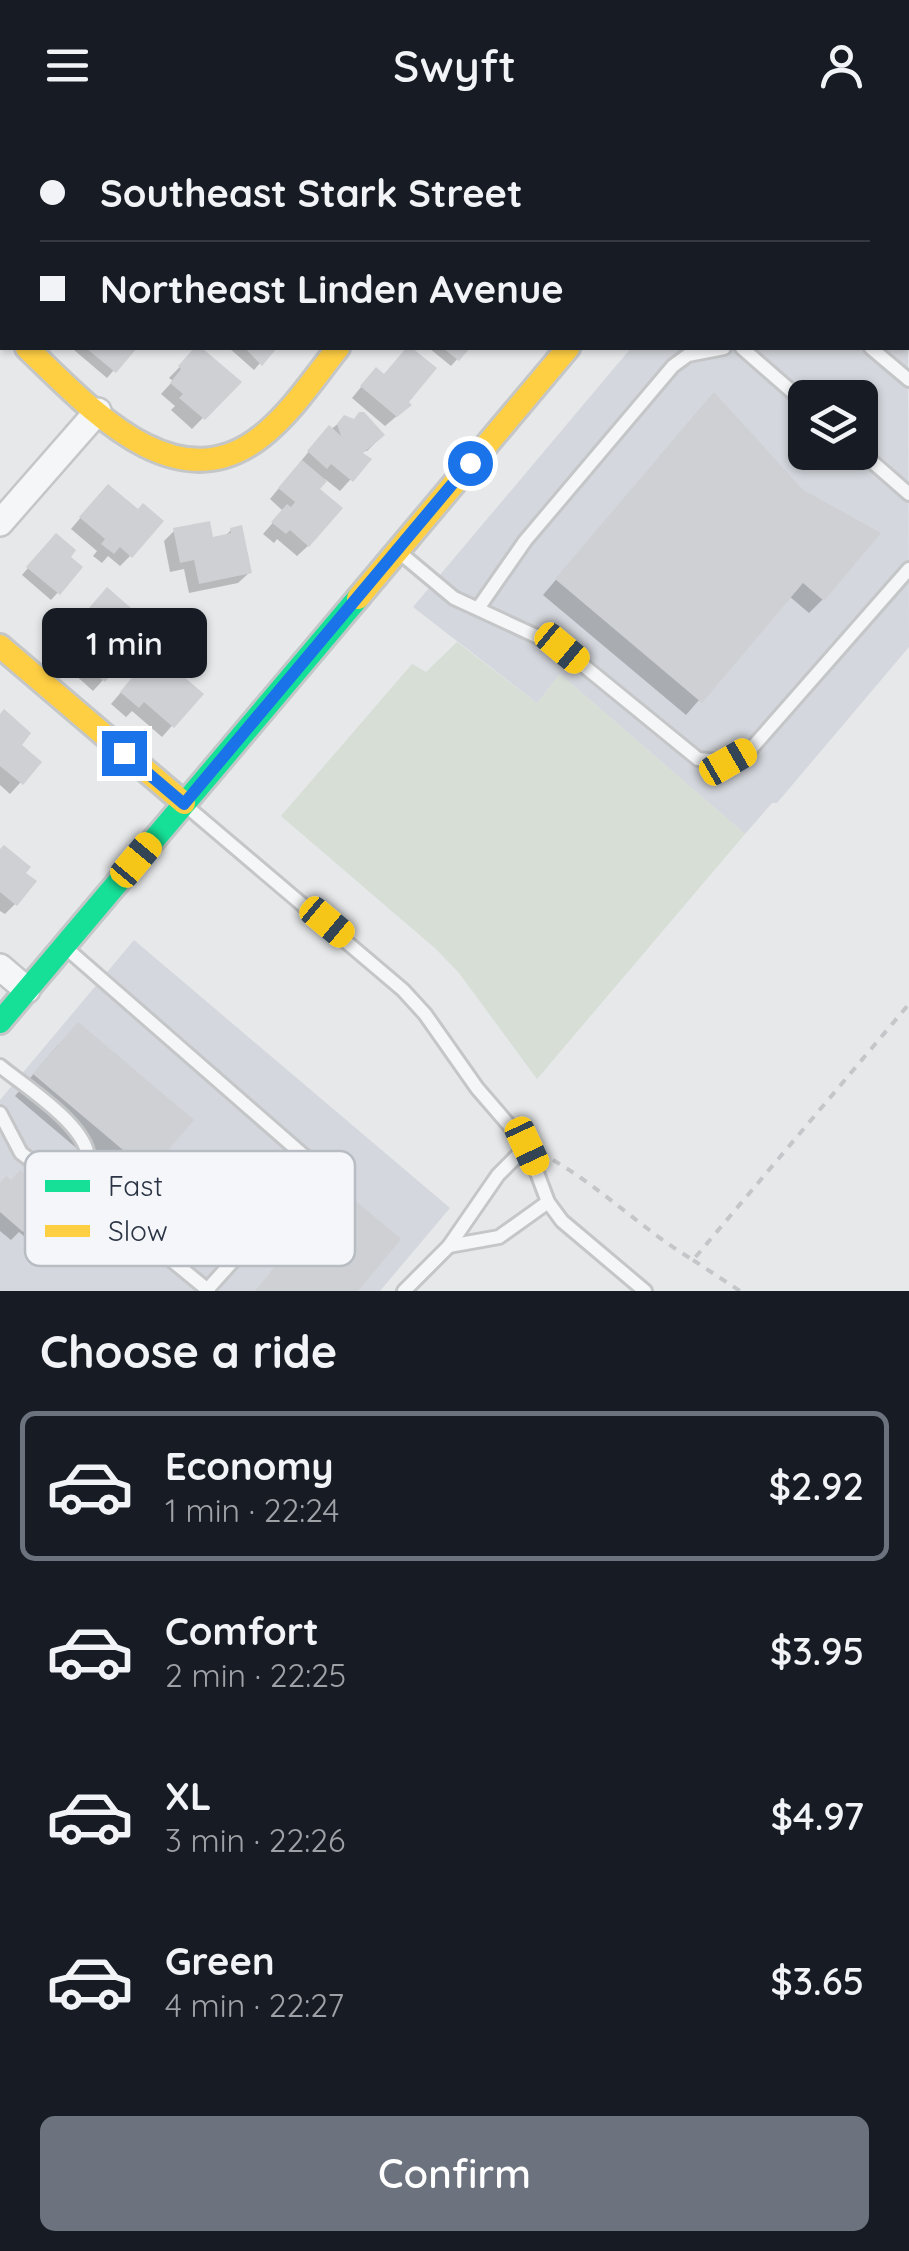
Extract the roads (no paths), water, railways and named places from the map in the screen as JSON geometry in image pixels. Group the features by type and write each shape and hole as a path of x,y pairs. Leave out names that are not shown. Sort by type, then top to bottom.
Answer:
{"main road":[{"path":"29,350 140,446 165,458 191,462 235,454 259,440 336,350"},
{"path":"0,1022 566,350"},
{"path":"0,646 184,804"}],"street":[{"path":"0,523 98,411"},
{"path":"0,967 27,990"}],"lane":[{"path":"479,607 525,541 673,366 688,354 712,350"},
{"path":"744,350 788,388"},
{"path":"873,350 909,380"},
{"path":"878,467 909,494"},
{"path":"398,550 454,598 562,648 698,759 728,762 750,750 909,569"},
{"path":"184,804 403,990 527,1146 548,1202 562,1221 645,1291"},
{"path":"64,946 299,1151"},
{"path":"0,1066 77,1130 88,1151"},
{"path":"0,1112 25,1157"},
{"path":"404,1291 449,1246 498,1176 527,1146"},
{"path":"449,1246 498,1237 548,1202"},
{"path":"178,1266 207,1291 229,1266"}]}
